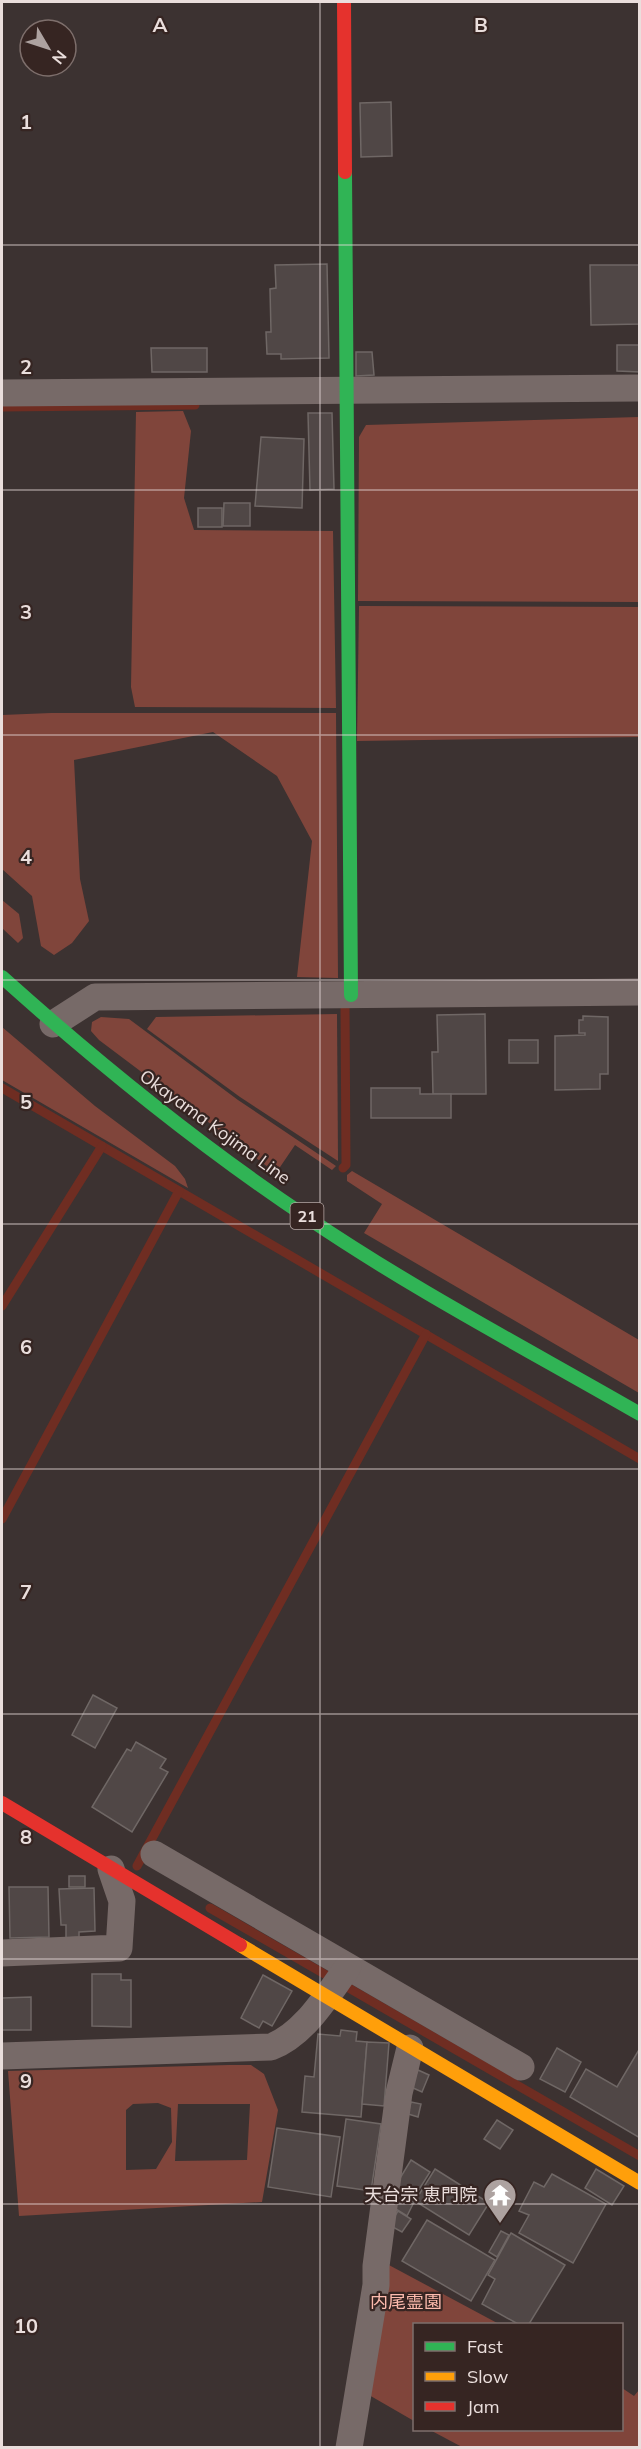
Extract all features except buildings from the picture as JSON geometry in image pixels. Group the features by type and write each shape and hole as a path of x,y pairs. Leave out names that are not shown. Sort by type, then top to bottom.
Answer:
{"street":[{"path":"344,2 351,995"},
{"path":"2,393 639,388"},
{"name":"Okayama Kojima Line","path":"2,977 53,1024 167,1118 356,1249 639,1414"},
{"path":"53,1024 95,997 639,992"},
{"path":"2,1803 111,1869 338,1981 521,2067"},
{"path":"154,1854 338,1981 410,2048 639,2183"},
{"path":"2,1953 119,1948 122,1901 111,1869"},
{"path":"2,2056 271,2047 286,2041 338,1981"},
{"path":"349,2448 376,2286 376,2266 399,2093 410,2048"}],"green space":[{"path":"183,411 191,431 184,498 194,530 333,531 336,708 135,707 131,687 136,412"},
{"path":"639,417 639,602 358,601 359,437 366,425"},
{"path":"359,606 639,607 639,737 357,741"},
{"path":"336,713 338,978 297,977 312,841 277,776 213,732 74,760 80,879 89,921 72,943 54,955 41,946 32,896 2,869 2,715"},
{"path":"2,900 19,914 23,938 18,943 2,928"},
{"path":"337,1014 338,1161 240,1097 147,1029 156,1017"},
{"path":"101,1017 129,1019 238,1100 336,1166 332,1170 295,1145 276,1173 99,1040 91,1031 92,1022"},
{"path":"2,1027 95,1106 175,1166 185,1179 188,1188 2,1080"},
{"path":"352,1171 639,1340 639,1393 364,1233 382,1204 347,1181 347,1175"},
{"path":"251,2065 264,2074 278,2110 262,2202 19,2216 8,2071","holes":["158,2103 171,2108 172,2142 156,2169 126,2170 126,2110 133,2104","178,2104 250,2104 247,2160 175,2161"]},
{"name":"内尾霊園","path":"387,2264 497,2323 413,2323 413,2420 369,2395"},
{"path":"623,2389 634,2396 639,2390 639,2447 462,2447 432,2431 623,2431"}],"waterway":[{"path":"2,407 195,405"},
{"path":"343,1168 346,1165 345,1004"},
{"path":"2,1088 640,1459"},
{"path":"2,1306 102,1146"},
{"path":"2,1519 179,1191"},
{"path":"137,1866 426,1334"},
{"path":"210,1908 640,2156"}],"traffic: fast":[{"path":"345,172 351,995"},
{"path":"2,977 151,1103 268,1191 389,1270 640,1414"}],"traffic: slow":[{"path":"240,1945 640,2183"}],"traffic: jam":[{"path":"344,2 345,172"},
{"path":"2,1803 240,1945"}],"place":[{"name":"天台宗 恵門院","path":"500,2224"}]}
